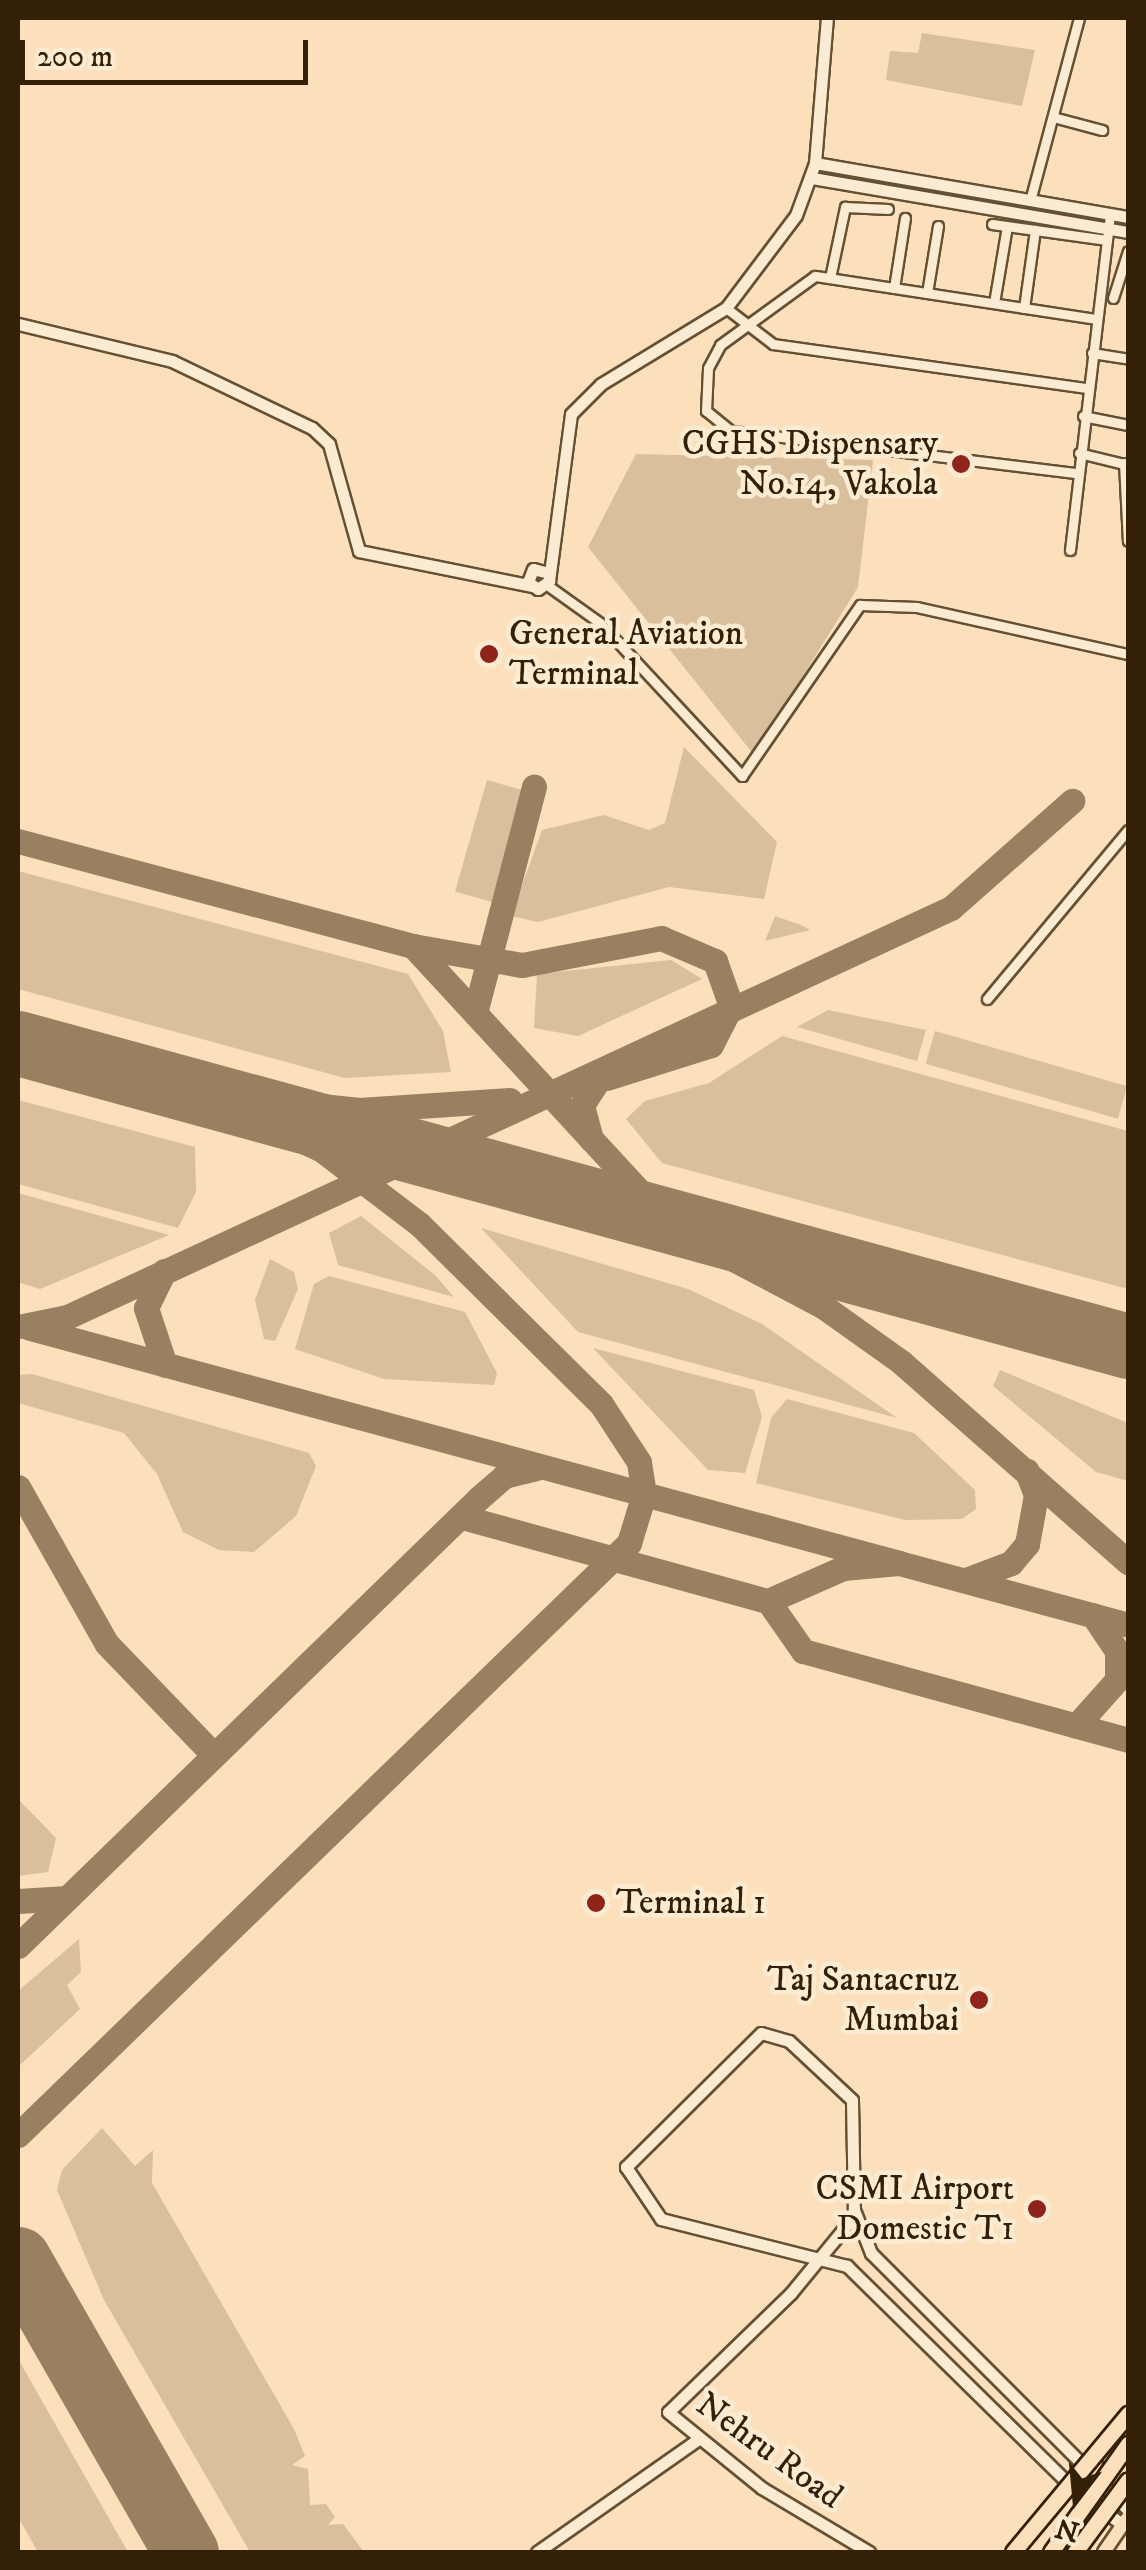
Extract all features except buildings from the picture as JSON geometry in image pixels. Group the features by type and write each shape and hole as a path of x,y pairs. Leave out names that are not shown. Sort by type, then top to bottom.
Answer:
{"highway":[{"path":"1013,2552 1128,2417"},
{"path":"1051,2552 1128,2444"},
{"path":"1075,2552 1128,2480"}],"main road":[{"path":"1034,2552 1128,2417"},
{"path":"1104,2552 1127,2517"}],"street":[{"path":"18,324 172,360 312,428 329,444 359,552 502,576 532,586 541,573 552,534 571,414 601,384 726,308 784,239 815,164 827,18"},
{"path":"1031,196 1079,18"},
{"path":"1052,117 1102,130"},
{"path":"815,164 1031,196 1128,217"},
{"path":"812,178 1107,234"},
{"path":"830,278 845,207 888,209"},
{"path":"1070,550 1075,473 1110,213"},
{"path":"894,288 905,218"},
{"path":"992,224 1036,230 1128,232"},
{"path":"927,293 938,226"},
{"path":"994,303 1006,226"},
{"path":"1024,308 1036,230"},
{"path":"1128,250 1114,295 1128,295"},
{"path":"1075,473 731,432 710,420 706,390 716,349 807,277 1096,319"},
{"path":"726,308 742,328 773,344 1087,388"},
{"path":"1092,353 1128,359"},
{"path":"1083,416 1128,426"},
{"path":"1078,453 1126,464 1128,540"},
{"path":"502,576 541,573 600,623 742,776 860,605 1050,634 1128,654"},
{"path":"986,999 1128,830"},
{"path":"773,2030 852,2100 855,2215 872,2253 1127,2517 1075,2490 858,2276 818,2257 661,2219 626,2167 773,2030"},
{"path":"818,2257 855,2215"},
{"name":"Nehru Road","path":"818,2257 668,2412 696,2440 869,2552"},
{"path":"538,2552 696,2440"}],"shaded area":[{"path":"922,33 1035,50 1022,106 886,80 890,51 918,53"},
{"path":"636,454 873,460 858,587 754,755 588,547"},
{"path":"684,747 777,842 764,899 669,887 538,922 511,916 542,830 604,815 649,830 665,823"},
{"path":"487,780 526,791 494,903 455,892"},
{"path":"18,871 408,974 443,1031 451,1072 345,1078 18,989"},
{"path":"775,916 801,925 810,930 765,941"},
{"path":"671,960 702,979 578,1036 534,1028 537,974"},
{"path":"828,1010 926,1030 917,1061 797,1027"},
{"path":"935,1031 1127,1086 1118,1119 926,1064"},
{"path":"782,1036 1128,1131 1128,1289 662,1163 626,1119 645,1101 709,1083"},
{"path":"18,1100 195,1147 196,1192 178,1228 18,1184"},
{"path":"18,1193 169,1235 40,1289 18,1282"},
{"path":"361,1216 436,1276 454,1297 338,1265 329,1233"},
{"path":"481,1228 688,1289 762,1324 897,1418 578,1332"},
{"path":"270,1259 294,1272 298,1289 275,1341 264,1339 255,1300"},
{"path":"329,1276 465,1312 497,1373 494,1385 384,1379 295,1349 314,1284"},
{"path":"593,1348 754,1390 762,1417 745,1473 708,1470"},
{"path":"1000,1370 1128,1423 1128,1481 1096,1472 993,1386"},
{"path":"32,1374 309,1453 316,1466 296,1516 254,1552 219,1550 183,1532 157,1474 124,1433 18,1403 18,1375"},
{"path":"787,1399 914,1433 975,1490 976,1509 962,1519 905,1520 756,1483 771,1418"},
{"path":"18,1799 56,1838 48,1872 18,1876"},
{"path":"79,1939 81,1972 67,1985 80,2009 18,2067 18,1991"},
{"path":"102,2128 135,2166 153,2150 152,2183 294,2429 305,2456 292,2465 308,2469 310,2505 326,2504 335,2517 328,2525 343,2524 364,2552 250,2552 104,2300 57,2190 62,2170"},
{"path":"18,2358 128,2552 38,2552 18,2517"}],"taxiway":[{"path":"475,1013 534,787"},
{"path":"23,1326 67,1317 951,908 1072,801"},
{"path":"18,841 413,946 649,1202 679,1222"},
{"path":"413,946 522,965 661,938 715,961 731,1006 711,1045 607,1078"},
{"path":"591,1139 582,1105 598,1080"},
{"path":"18,2135 629,1543 644,1494 639,1462 601,1404 419,1224 322,1150 192,1090"},
{"path":"236,1097 359,1110 510,1100"},
{"path":"663,1222 824,1307 901,1362 1128,1562"},
{"path":"164,1271 146,1308 165,1365"},
{"path":"1013,1313 1128,1365"},
{"path":"30,1328 899,1563"},
{"path":"18,1946 479,1498 504,1476 536,1468"},
{"path":"966,1580 1011,1563 1027,1544 1036,1495 1027,1471"},
{"path":"18,1487 107,1644 214,1755"},
{"path":"462,1517 768,1601 843,1568 899,1563 1128,1625"},
{"path":"768,1601 803,1651 1128,1740"},
{"path":"1076,1726 1117,1680 1117,1651 1093,1615"},
{"path":"18,1901 67,1898"},
{"path":"181,2543 184,2552"}],"runway":[{"path":"18,1043 1128,1346"},
{"path":"18,2259 186,2552"}],"place":[{"name":"CGHS Dispensary No.14, Vakola","path":"961,464"},
{"name":"General Aviation Terminal","path":"489,654"},
{"name":"Terminal 1","path":"596,1903"},
{"name":"Taj Santacruz Mumbai","path":"979,2000"},
{"name":"CSMI Airport Domestic T1","path":"1037,2209"}]}
